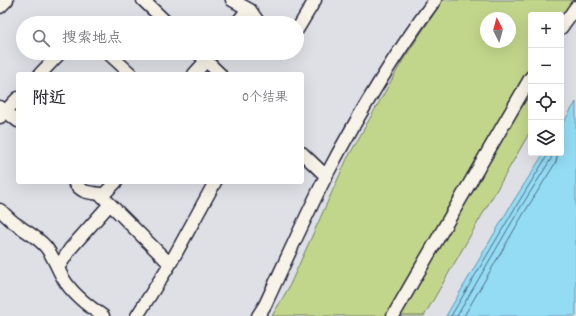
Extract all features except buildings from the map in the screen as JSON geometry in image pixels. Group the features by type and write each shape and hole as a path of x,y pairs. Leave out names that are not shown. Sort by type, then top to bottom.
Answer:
{"street":[{"path":"0,7 7,0"},
{"path":"143,0 160,16"},
{"path":"232,0 248,9 255,16"},
{"path":"304,18 315,0"},
{"path":"258,316 326,176 367,101 409,34 434,0"},
{"path":"564,24 576,7"},
{"path":"242,16 248,9"},
{"path":"42,72 53,60"},
{"path":"116,60 129,72"},
{"path":"195,72 203,60"},
{"path":"209,60 218,72"},
{"path":"392,316 528,82"},
{"path":"16,100 2,112 16,120"},
{"path":"304,155 326,176"},
{"path":"75,184 79,189 84,192 100,194 170,264"},
{"path":"58,268 106,200 115,184"},
{"path":"137,316 170,264 214,184"},
{"path":"0,210 14,223 45,246 64,280 75,294 103,316"}],"green space":[{"path":"443,0 573,0 564,13 528,12 528,135 424,316 272,316 288,289 347,159 403,60"}],"water":[{"path":"576,102 576,316 446,316 511,205 542,156 564,156 564,121"}]}
